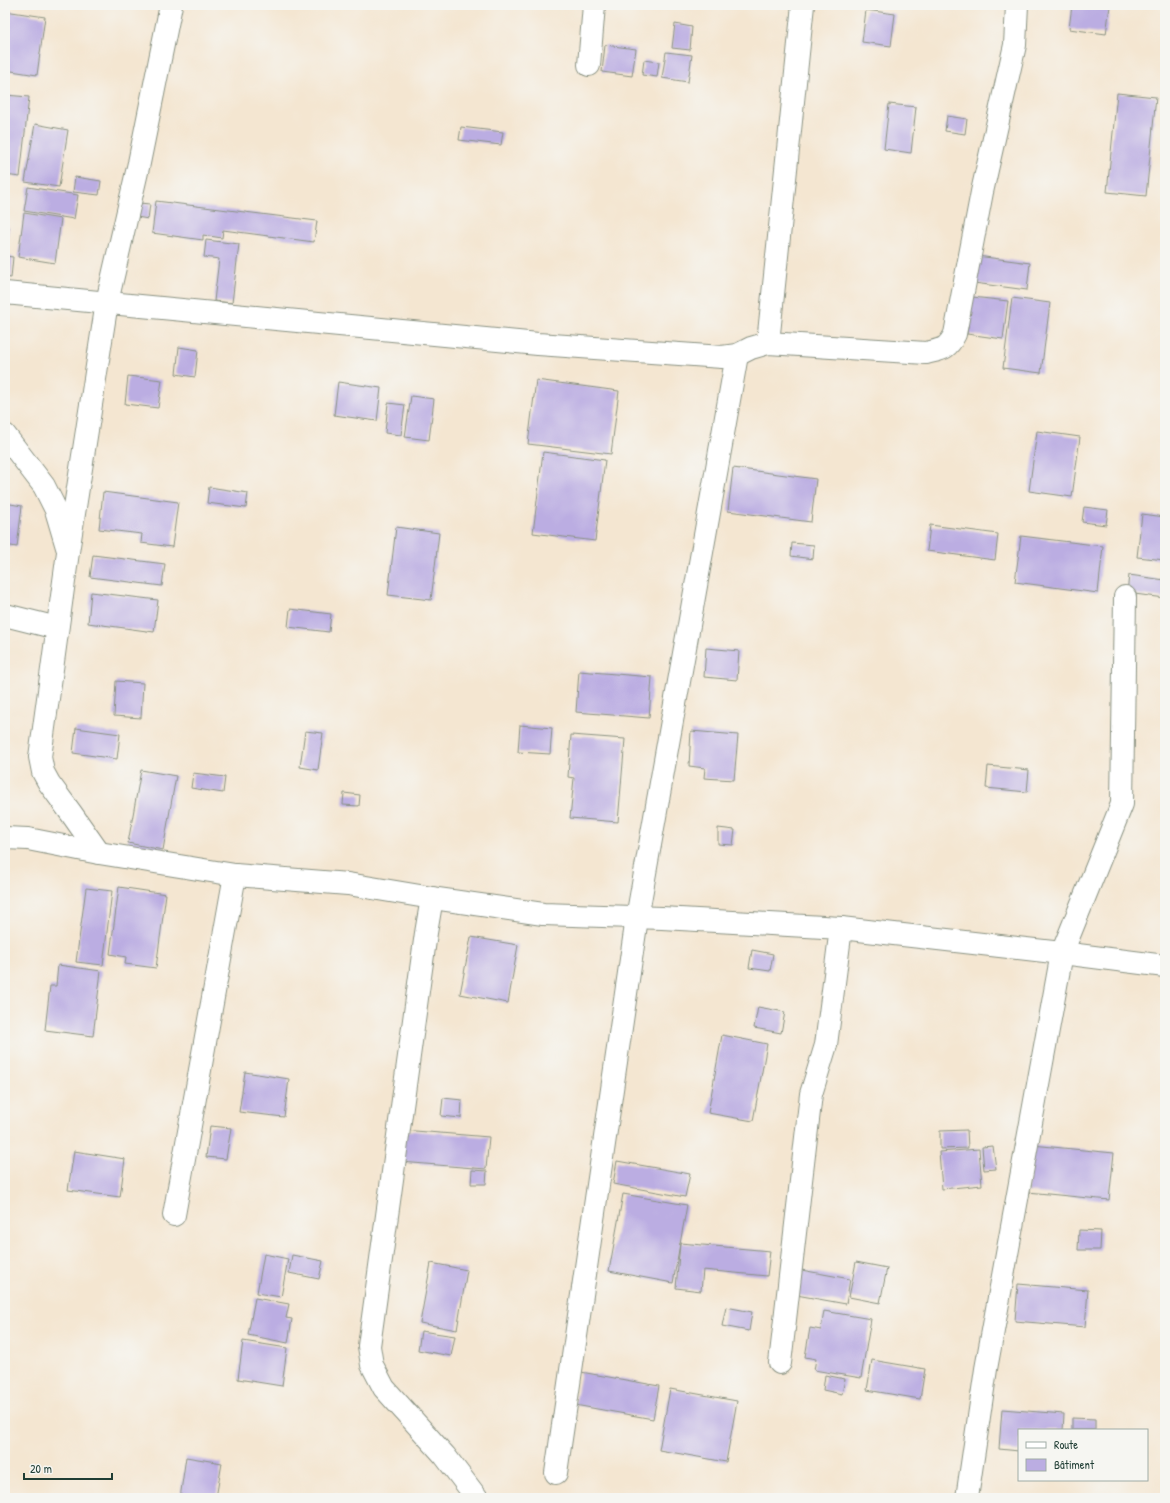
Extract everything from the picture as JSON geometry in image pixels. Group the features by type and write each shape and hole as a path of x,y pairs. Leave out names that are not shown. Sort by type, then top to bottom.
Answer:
{"street":[{"path":"99,853 72,813 48,783 43,772 40,757 68,552 107,302 139,163 171,5"},
{"path":"589,65 594,5"},
{"path":"768,344 803,5"},
{"path":"5,293 538,344 722,357 737,355 751,348 768,344 926,353 946,348 955,334 982,192 1014,45 1018,5"},
{"path":"556,1473 637,918 737,355"},
{"path":"5,435 44,486 56,510 68,552"},
{"path":"967,1498 986,1369 1062,953 1122,804 1125,597"},
{"path":"5,615 57,628"},
{"path":"5,838 28,839 99,853 235,875 348,884 543,914 841,928 1165,966"},
{"path":"174,1215 235,875"},
{"path":"432,898 422,957 369,1346 372,1365 384,1388 445,1456 476,1498"},
{"path":"780,1363 811,1094 826,1045 841,928"}],"building":[{"path":"1072,5 1110,6 1106,34 1069,29"},
{"path":"866,10 895,14 891,46 862,42"},
{"path":"5,11 45,17 37,75 5,70"},
{"path":"675,24 692,27 690,50 672,48"},
{"path":"605,45 636,49 632,76 602,72"},
{"path":"666,52 692,55 688,82 662,78"},
{"path":"644,60 659,62 657,77 642,75"},
{"path":"1117,93 1156,97 1146,196 1107,192"},
{"path":"5,95 29,97 20,177 5,175"},
{"path":"889,104 916,107 911,153 884,149"},
{"path":"947,116 967,119 965,134 945,131"},
{"path":"35,124 68,130 59,187 25,182"},
{"path":"461,127 503,132 501,145 459,140"},
{"path":"75,177 101,181 99,195 73,192"},
{"path":"28,187 78,195 74,219 24,211"},
{"path":"156,201 317,221 314,242 223,230 222,238 203,235 203,240 152,233"},
{"path":"139,203 150,204 148,219 137,217"},
{"path":"24,213 61,219 55,263 18,257"},
{"path":"5,226 9,227 6,246 5,246"},
{"path":"206,240 239,244 232,303 214,301 219,259 204,257"},
{"path":"5,256 13,257 11,278 5,277"},
{"path":"977,256 1030,263 1027,290 974,283"},
{"path":"972,297 1008,301 1003,339 967,334"},
{"path":"1012,298 1050,303 1041,373 1003,368"},
{"path":"179,347 198,350 195,377 176,374"},
{"path":"128,376 162,380 158,408 125,404"},
{"path":"536,380 619,391 611,454 528,444"},
{"path":"338,382 381,388 377,421 334,415"},
{"path":"411,396 434,399 429,440 405,437"},
{"path":"388,403 405,405 401,435 385,433"},
{"path":"1037,431 1080,437 1072,497 1029,491"},
{"path":"543,452 605,460 595,541 533,533"},
{"path":"733,468 816,479 811,522 728,511"},
{"path":"209,487 248,493 246,508 207,503"},
{"path":"103,492 178,502 172,547 141,543 142,534 99,529"},
{"path":"5,503 22,506 17,547 5,545"},
{"path":"1084,507 1108,510 1106,525 1082,522"},
{"path":"1142,514 1165,517 1165,560 1137,557"},
{"path":"930,525 998,534 995,560 927,551"},
{"path":"396,527 439,533 431,600 388,595"},
{"path":"1021,536 1103,546 1098,593 1015,582"},
{"path":"792,543 814,545 813,559 791,556"},
{"path":"93,555 165,564 162,586 90,577"},
{"path":"1129,575 1165,580 1165,598 1127,593"},
{"path":"91,592 158,600 154,632 88,623"},
{"path":"290,609 331,614 329,632 288,627"},
{"path":"706,648 739,651 737,680 704,677"},
{"path":"579,671 652,677 649,718 576,712"},
{"path":"116,681 143,683 141,718 114,716"},
{"path":"520,725 552,728 550,754 518,752"},
{"path":"76,728 120,734 117,759 73,753"},
{"path":"305,731 323,733 318,770 300,767"},
{"path":"691,731 738,735 734,780 704,778 705,768 689,766"},
{"path":"571,735 625,739 618,822 570,818 574,778 568,777"},
{"path":"988,766 1029,770 1027,792 986,788"},
{"path":"141,770 176,776 163,850 128,843"},
{"path":"193,773 225,777 223,793 191,788"},
{"path":"344,793 360,795 359,806 343,805"},
{"path":"718,828 735,830 733,845 718,844"},
{"path":"119,887 166,894 156,968 125,964 126,957 110,954"},
{"path":"86,888 112,891 103,965 76,962"},
{"path":"471,937 518,945 508,1003 460,994"},
{"path":"752,950 773,954 770,971 749,968"},
{"path":"58,965 101,971 93,1036 45,1030 50,986 56,986"},
{"path":"758,1007 785,1012 781,1033 754,1028"},
{"path":"722,1035 767,1044 753,1121 708,1113"},
{"path":"245,1072 289,1079 284,1117 239,1112"},
{"path":"443,1098 462,1100 461,1118 441,1116"},
{"path":"210,1126 231,1128 226,1159 206,1157"},
{"path":"403,1130 489,1137 486,1169 401,1162"},
{"path":"967,1130 968,1148 940,1149 940,1131"},
{"path":"1032,1145 1114,1153 1109,1200 1028,1192"},
{"path":"993,1146 996,1169 984,1170 982,1147"},
{"path":"979,1149 982,1185 942,1189 939,1152"},
{"path":"74,1151 125,1159 120,1197 68,1190"},
{"path":"617,1161 690,1174 685,1197 613,1184"},
{"path":"472,1170 487,1171 486,1184 471,1184"},
{"path":"623,1194 687,1205 673,1283 609,1271"},
{"path":"1079,1230 1101,1231 1100,1250 1078,1250"},
{"path":"680,1243 770,1251 767,1276 703,1270 701,1291 676,1288"},
{"path":"264,1254 288,1259 281,1297 257,1293"},
{"path":"292,1255 323,1261 319,1279 289,1273"},
{"path":"856,1262 887,1268 880,1303 849,1297"},
{"path":"431,1263 467,1270 457,1330 420,1323"},
{"path":"796,1269 850,1279 846,1304 791,1294"},
{"path":"1018,1284 1088,1290 1085,1327 1015,1321"},
{"path":"255,1298 289,1304 286,1318 292,1319 288,1343 248,1335"},
{"path":"726,1307 752,1312 749,1331 722,1326"},
{"path":"824,1311 871,1319 861,1378 814,1370 816,1359 805,1357 810,1328 821,1330"},
{"path":"421,1331 455,1336 451,1356 418,1350"},
{"path":"243,1341 287,1348 282,1386 238,1379"},
{"path":"872,1360 925,1369 920,1399 867,1390"},
{"path":"581,1372 659,1386 653,1419 575,1405"},
{"path":"825,1375 845,1379 842,1394 823,1390"},
{"path":"670,1389 737,1401 726,1462 659,1450"},
{"path":"1002,1409 1064,1414 1063,1429 1018,1429 1018,1451 999,1449"},
{"path":"1072,1418 1095,1419 1095,1429 1072,1429"},
{"path":"186,1457 222,1463 216,1498 180,1498"}]}
